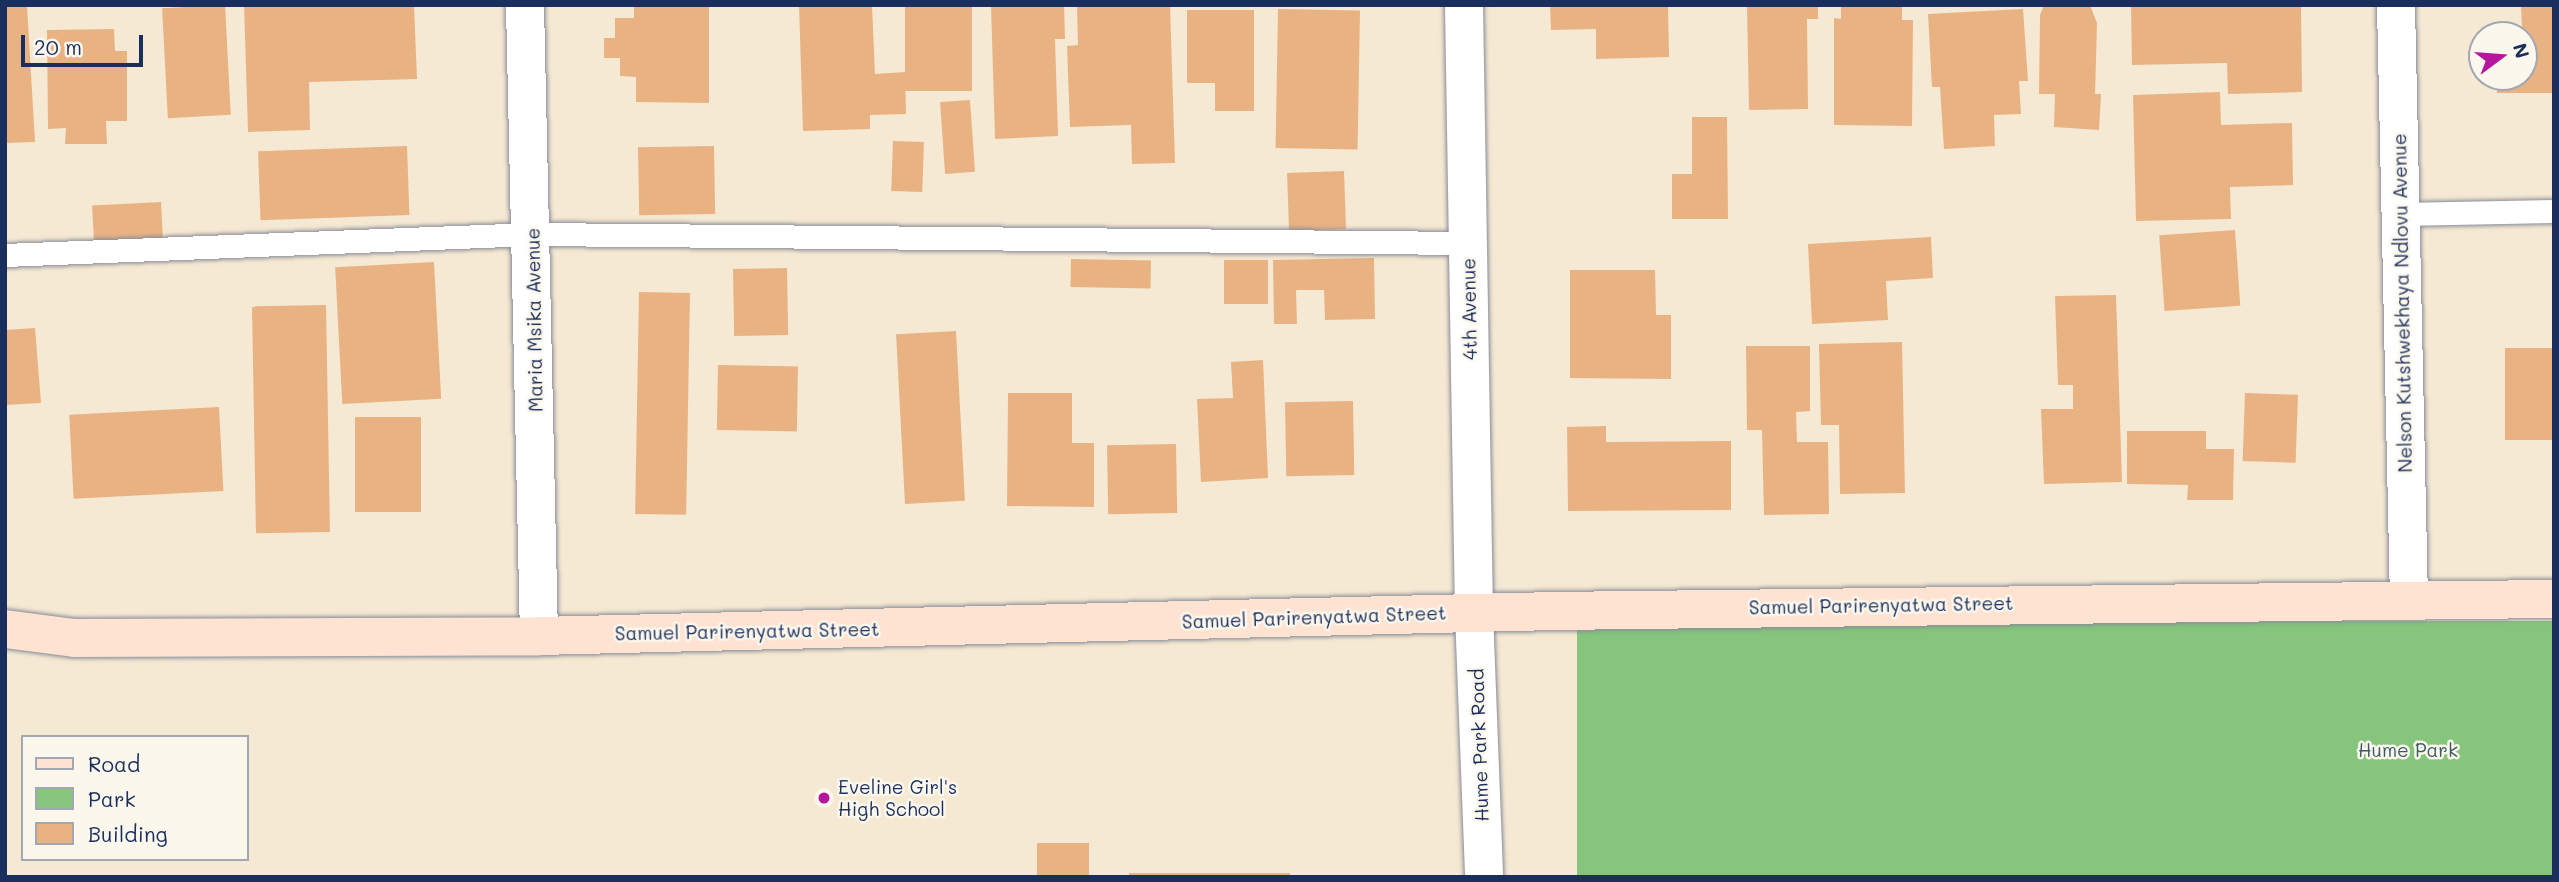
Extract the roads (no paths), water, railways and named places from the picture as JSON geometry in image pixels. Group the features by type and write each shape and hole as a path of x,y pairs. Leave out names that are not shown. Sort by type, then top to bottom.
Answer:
{"street":[{"name":"Maria Msika Avenue","path":"525,5 539,636"},
{"name":"4th Avenue","path":"1464,5 1474,612"},
{"name":"Nelson Kutshwekhaya Ndlovu Avenue","path":"2396,5 2409,600"},
{"name":"Samuel Parirenyatwa Street","path":"5,629 75,638 539,636 1474,612 2554,598"},
{"name":"Hume Park Road","path":"1474,612 1484,877"},
{"name":"Samuel Parirenyatwa Street","path":"5,654 75,638"}],"lane":[{"path":"2400,214 2554,211"},
{"path":"5,255 532,234 1468,243"}],"place":[{"name":"Eveline Girl's High School","path":"824,798"}],"park label":[{"name":"Hume Park","path":"2408,750"}]}
